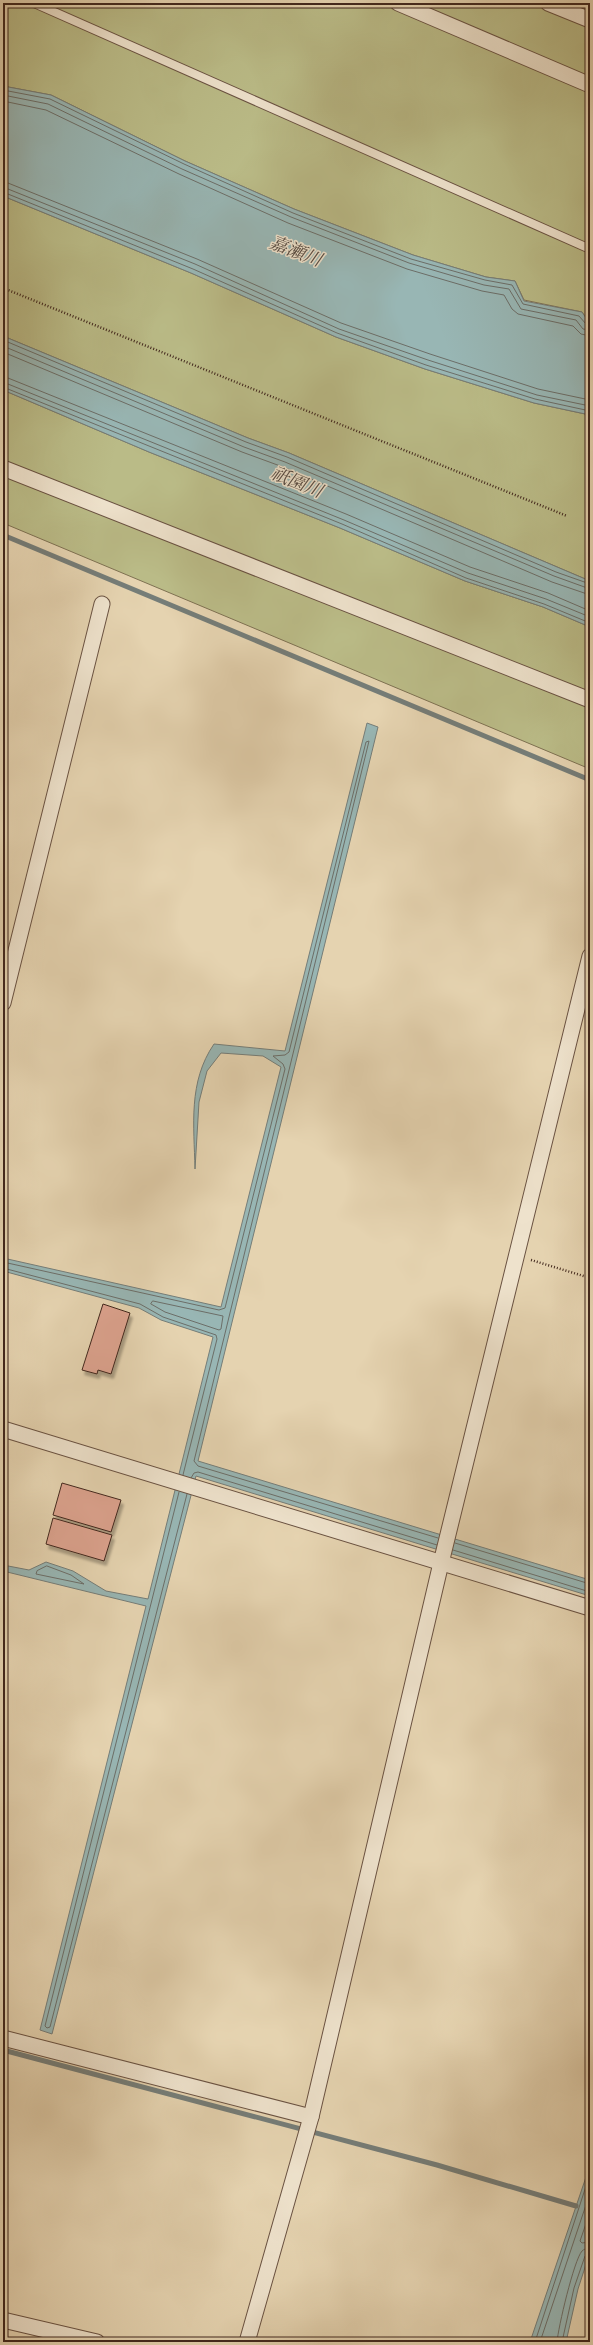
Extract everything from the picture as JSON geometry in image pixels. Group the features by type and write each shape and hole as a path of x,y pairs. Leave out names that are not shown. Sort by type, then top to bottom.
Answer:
{"street":[{"path":"398,3 590,85"},
{"path":"548,3 590,20"},
{"path":"3,468 590,700"},
{"path":"3,1003 102,604"},
{"path":"247,2342 311,2116 448,1533 590,956"},
{"path":"3,1429 173,1481 442,1559 590,1608"},
{"path":"3,2038 311,2116"},
{"path":"3,2320 97,2342"}],"lane":[{"path":"34,3 590,249"}],"path":[{"path":"3,288 567,516"},
{"path":"517,1256 590,1278"}],"green space":[{"path":"3,3 590,3 590,324 582,312 524,300 515,281 486,277 413,255 294,209 185,161 51,95 3,86"},
{"path":"3,196 191,273 336,337 425,369 534,403 590,415 590,581 289,453 248,438 3,336"},
{"path":"3,390 149,452 340,528 465,581 543,607 590,627 590,769 3,523"}],"water":[{"name":"嘉瀬川","path":"3,86 51,95 185,161 294,209 413,255 486,277 515,281 524,301 582,312 590,324 590,415 534,403 425,369 336,337 191,273 3,196"},
{"name":"祇園川","path":"3,336 248,438 289,453 590,581 590,627 543,607 465,581 340,528 149,452 3,390"},
{"path":"367,723 378,727 198,1461 590,1580 590,1596 196,1476 52,2034 40,2030 146,1606 3,1571 3,1565 29,1570 46,1562 73,1571 106,1591 148,1599 213,1337 161,1320 139,1308 3,1271 3,1258 221,1307 281,1067 263,1056 221,1053 207,1071 199,1102 195,1169 194,1104 200,1073 214,1044 285,1051"},
{"path":"590,2145 590,2252 578,2289 566,2342 530,2342 586,2177"}],"building":[{"path":"103,1304 130,1313 111,1374 98,1370 97,1374 82,1370"},
{"path":"62,1483 121,1500 111,1532 53,1515"},
{"path":"53,1518 112,1535 104,1561 46,1544"}],"waterway":[{"path":"3,535 590,780"},
{"path":"3,2050 437,2165 576,2206"}]}
